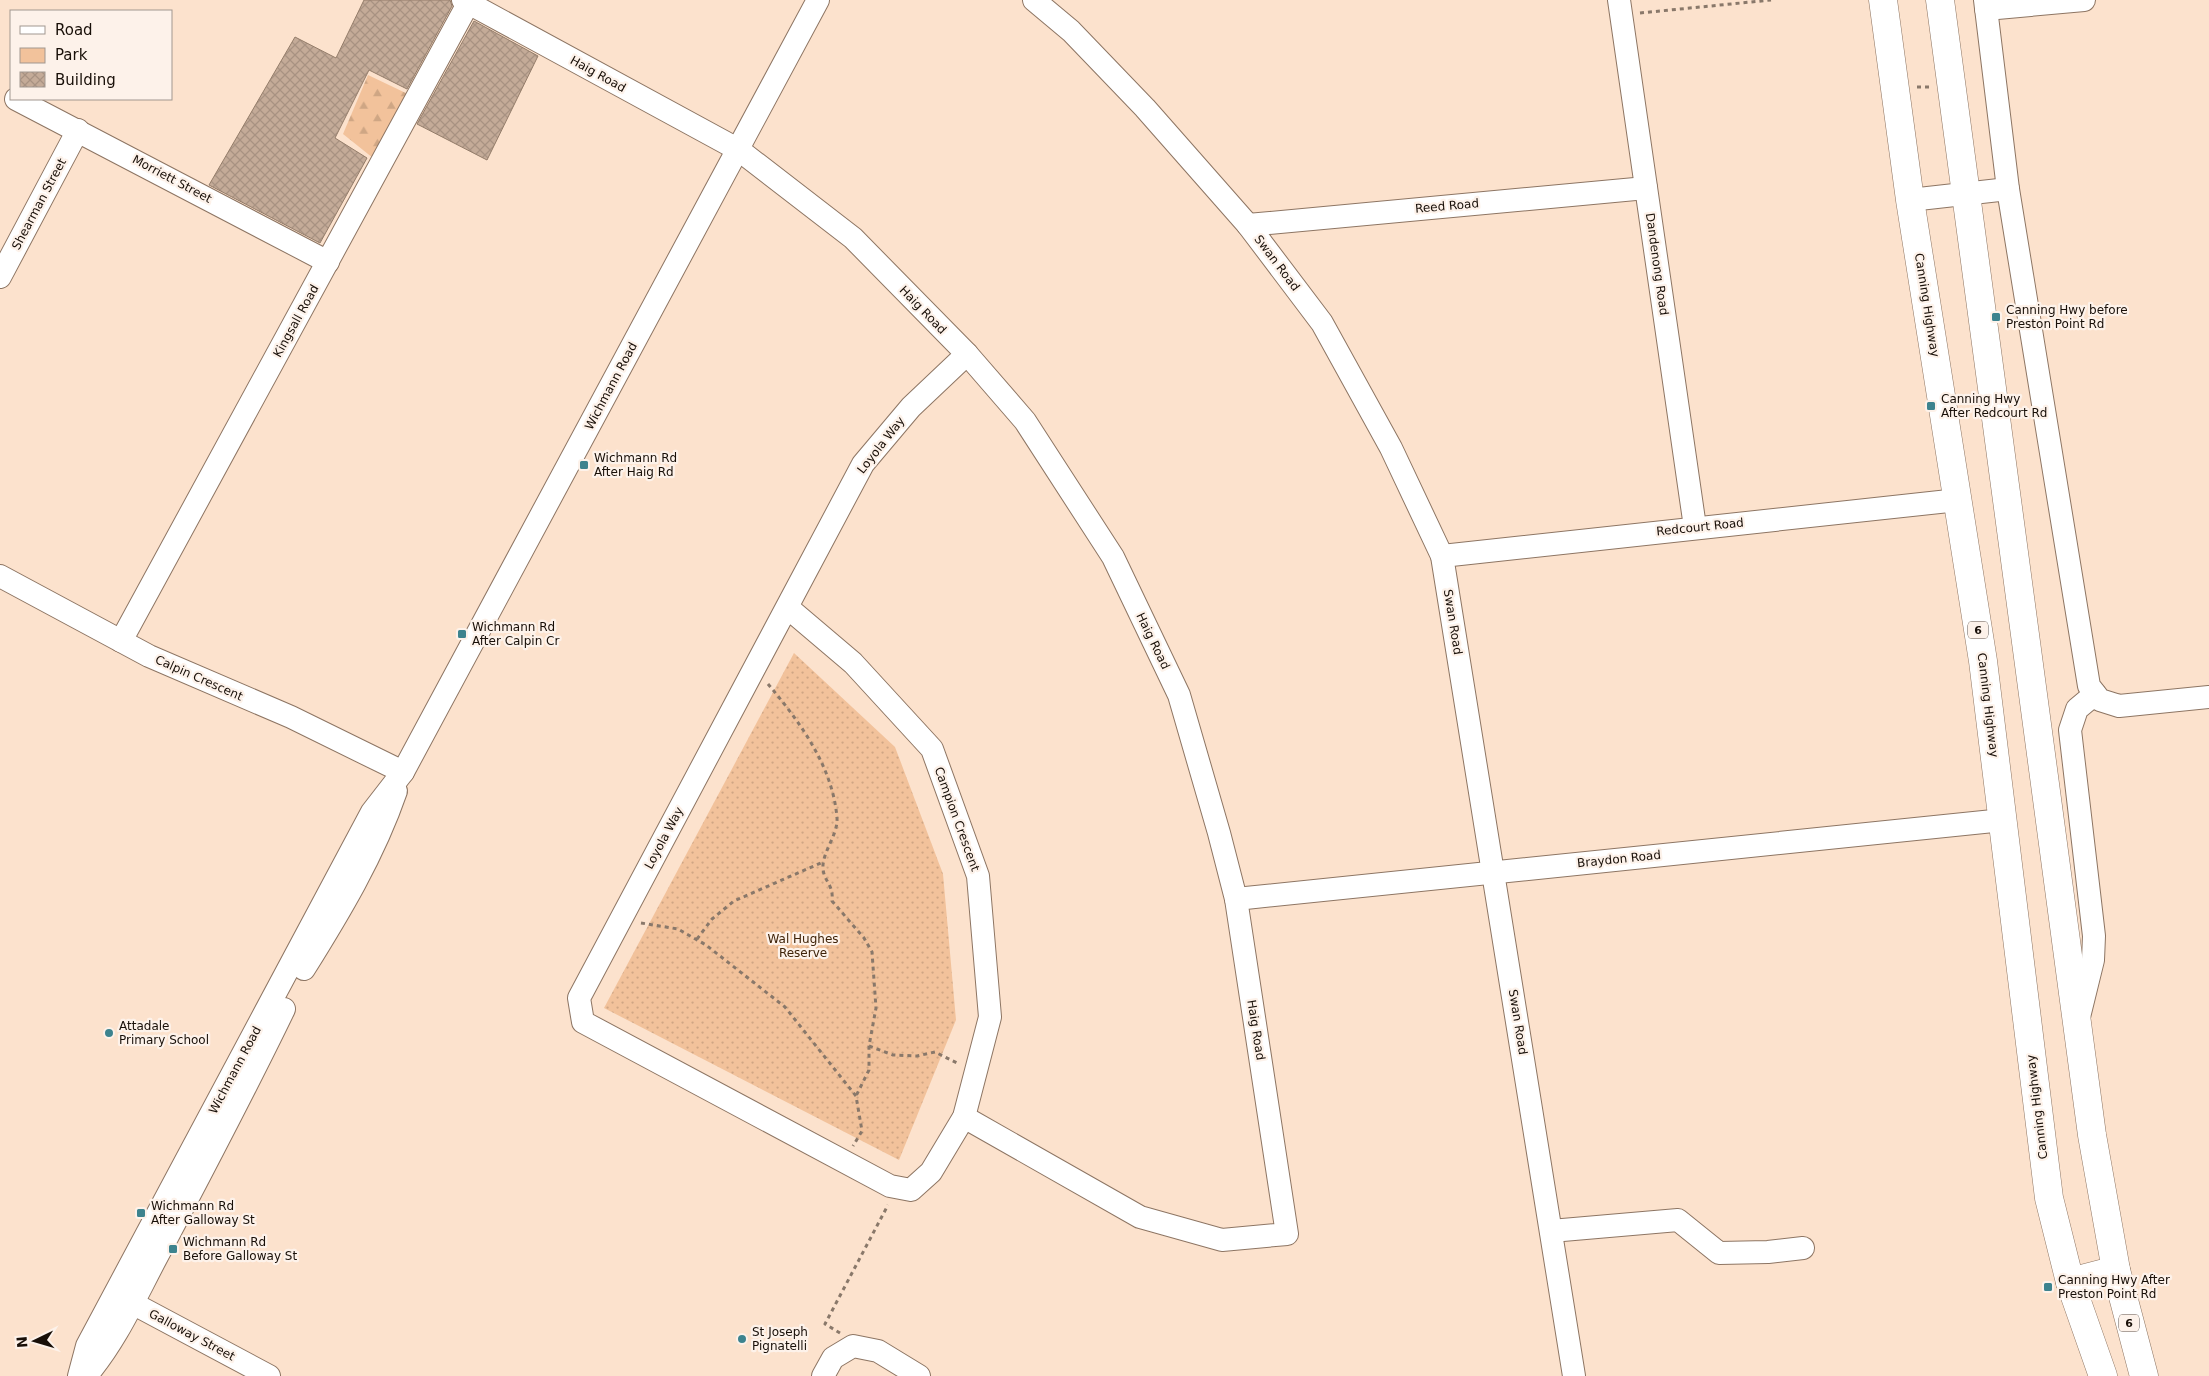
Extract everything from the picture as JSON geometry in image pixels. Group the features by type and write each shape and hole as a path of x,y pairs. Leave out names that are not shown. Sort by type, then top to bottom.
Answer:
{"highway":[{"name":"Canning Highway","path":"1883,0 1910,200 1983,660 2042,1154 2058,1239 2070,1282 2104,1376"},
{"name":"6","path":"1940,0 2092,1134 2116,1270 2144,1376"},
{"path":"2070,1282 2116,1270"}],"street":[{"name":"Wichmann Road","path":"86,1376 102,1358 124,1299 372,812 403,772 818,0"},
{"name":"Swan Road","path":"1034,0 1071,31 1145,108 1248,225 1322,323 1391,448 1442,556 1574,1376"},
{"path":"2084,0 1986,4 2008,189 2087,677 2100,700 2118,706 2209,697"},
{"name":"Haig Road","path":"467,1 739,150 853,238 967,354 1025,421 1112,557 1179,695 1236,899 1287,1234 1222,1240 1140,1217 964,1116"},
{"name":"Kingsall Road","path":"121,641 328,262 467,1"},
{"name":"Dandenong Road","path":"1620,8 1695,527"},
{"name":"Morriett Street","path":"18,100 328,262"},
{"name":"Shearman Street","path":"0,278 78,130"},
{"name":"Reed Road","path":"1248,225 1646,188"},
{"path":"1910,200 2008,189"},
{"name":"Loyola Way","path":"903,1189 844,1161 583,1022 579,998 863,464 911,407 967,354"},
{"name":"Redcourt Road","path":"1442,556 1695,527 1958,500"},
{"name":"Calpin Crescent","path":"0,576 149,656 291,718 403,772"},
{"name":"Campion Crescent","path":"787,607 853,663 932,749 978,876 990,1017 964,1116 931,1172 903,1189"},
{"path":"2078,1023 2093,960 2094,936 2070,730 2077,709 2095,694"},
{"name":"Braydon Road","path":"1236,899 2003,820"},
{"path":"1551,1231 1678,1220 1719,1253 1768,1252 1804,1248"},
{"name":"Wichmann Road","path":"80,1376 87,1346 124,1299"},
{"name":"Galloway Street","path":"124,1299 269,1376"},
{"path":"823,1376 833,1358 853,1346 878,1351 919,1376"}],"path":[{"path":"1620,8 1771,0"},
{"path":"753,671 766,681 781,699 822,762 837,819 823,862 822,873 833,890 832,900 864,938 872,952 876,1008 869,1046 869,1070 856,1096"},
{"path":"697,939 712,919 734,901 823,862"},
{"path":"620,920 657,924 678,929 697,939 756,982 785,1007 856,1096 862,1131 844,1161"},
{"path":"869,1046 893,1055 917,1056 935,1052 976,1073"},
{"path":"853,1346 837,1331 825,1324 903,1189"}],"green space":[{"path":"368,75 412,96 378,162 343,134"},
{"name":"Wal Hughes Reserve","path":"794,653 895,747 943,874 956,1020 899,1160 604,1008"}],"building":[{"path":"364,0 450,0 452,6 407,89 369,70 335,138 367,158 320,243 209,185 295,37 336,58"},
{"path":"474,21 538,56 487,160 417,124"}],"place":[{"name":"Canning Hwy before Preston Point Rd","path":"1996,317"},
{"name":"Canning Hwy After Redcourt Rd","path":"1931,406"},
{"name":"Wichmann Rd After Haig Rd","path":"584,465"},
{"name":"Wichmann Rd After Calpin Cr","path":"462,634"},
{"name":"Attadale Primary School","path":"109,1033"},
{"name":"Wichmann Rd After Galloway St","path":"141,1213"},
{"name":"Wichmann Rd Before Galloway St","path":"173,1249"},
{"name":"Canning Hwy After Preston Point Rd","path":"2048,1287"},
{"name":"St Joseph Pignatelli","path":"742,1339"}]}
